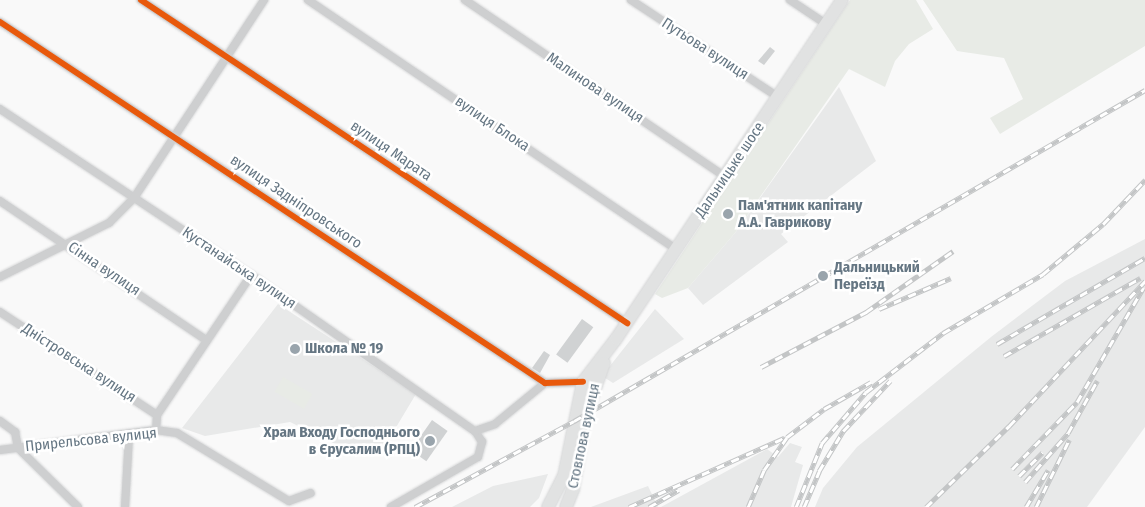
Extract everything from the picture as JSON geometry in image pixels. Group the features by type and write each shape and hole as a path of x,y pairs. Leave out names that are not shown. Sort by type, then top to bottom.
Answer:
{"main road":[{"name":"Дальницьке шосе","path":"616,339 842,0"},
{"path":"583,382 616,339"},
{"name":"Стовпова вулиця","path":"566,507 573,490 592,392 616,339"},
{"name":"Стовпова вулиця","path":"548,507 564,476 583,382"}],"street":[{"name":"вулиця Марата","path":"141,0 627,323"},
{"path":"0,277 68,245 109,223 134,198 173,135 264,0"},
{"name":"вулиця Блока","path":"308,0 676,249"},
{"name":"Малинова вулиця","path":"465,0 725,177"},
{"name":"Путьова вулиця","path":"631,0 778,97"},
{"path":"790,0 826,24"},
{"name":"вулиця Задніпровського","path":"0,22 545,383"},
{"name":"Кустанайська вулиця","path":"0,109 252,275 475,431"},
{"name":"Сінна вулиця","path":"0,201 68,245 206,340"},
{"path":"156,430 157,414 252,275"},
{"name":"Дністровська вулиця","path":"0,312 157,414"},
{"path":"391,507 478,457 482,442 475,431 495,424 545,383 583,382"},
{"path":"0,421 16,432 18,448 78,507"},
{"name":"Прирельсова вулиця","path":"0,450 130,436 156,430 177,433 196,442 289,501 311,493"},
{"path":"126,507 130,436"}],"shaded area":[{"path":"850,0 916,0 933,29 909,44 895,61 885,87 849,69 735,233 688,288 662,298 655,294"},
{"path":"923,0 1145,0 1145,46 1000,134 990,118 1023,99 1004,58 957,51"},
{"path":"839,87 876,161 781,234 788,242 703,305 688,288 735,233"},
{"path":"1145,239 1145,427 1087,507 815,507 823,488 857,447 991,337 1065,281"},
{"name":"Школа № 19","path":"278,304 416,394 383,449 352,452 290,422 205,436 182,428"},
{"path":"655,309 684,339 613,383 602,376"},
{"path":"283,377 312,394 304,409 274,392"},
{"path":"790,443 802,447 795,462 803,465 791,507 661,507 767,449 778,457"},
{"path":"548,474 539,498 530,507 452,507 493,486"},
{"path":"648,486 658,507 591,507"}],"building":[{"path":"770,47 775,51 764,65 758,61"},
{"path":"582,319 593,327 567,363 556,355"},
{"path":"544,351 550,355 540,373 532,368"},
{"name":"Храм Входу Господнього в Єрусалим (РПЦ)","path":"432,420 448,431 426,461 411,450"}],"railway":[{"path":"415,507 574,421 1145,90"},
{"path":"796,507 822,443 866,392 943,333 1043,274 1103,224 1145,180"},
{"path":"761,367 866,312 953,251"},
{"path":"997,344 1145,258"},
{"path":"879,309 951,278"},
{"path":"1004,356 1140,278"},
{"path":"926,507 1009,426 1145,281"},
{"path":"1012,469 1077,402 1143,288"},
{"path":"804,507 819,471 843,431 890,381"},
{"path":"1025,482 1068,433 1097,381"},
{"path":"748,507 764,470 787,437 824,409 871,382"},
{"path":"629,507 784,438"},
{"path":"1036,507 1069,440"},
{"path":"1019,476 1042,453"},
{"path":"1026,507 1048,470"},
{"path":"649,507 679,490"}],"cycle path":[{"path":"141,0 627,323"},
{"path":"0,22 545,383 583,382"}],"place":[{"name":"Пам'ятник капітану А.А. Гаврикову","path":"728,214"},
{"name":"Дальницький Переїзд","path":"823,276"},
{"name":"Школа № 19","path":"295,349"},
{"name":"Храм Входу Господнього в Єрусалим (РПЦ)","path":"430,441"}]}
